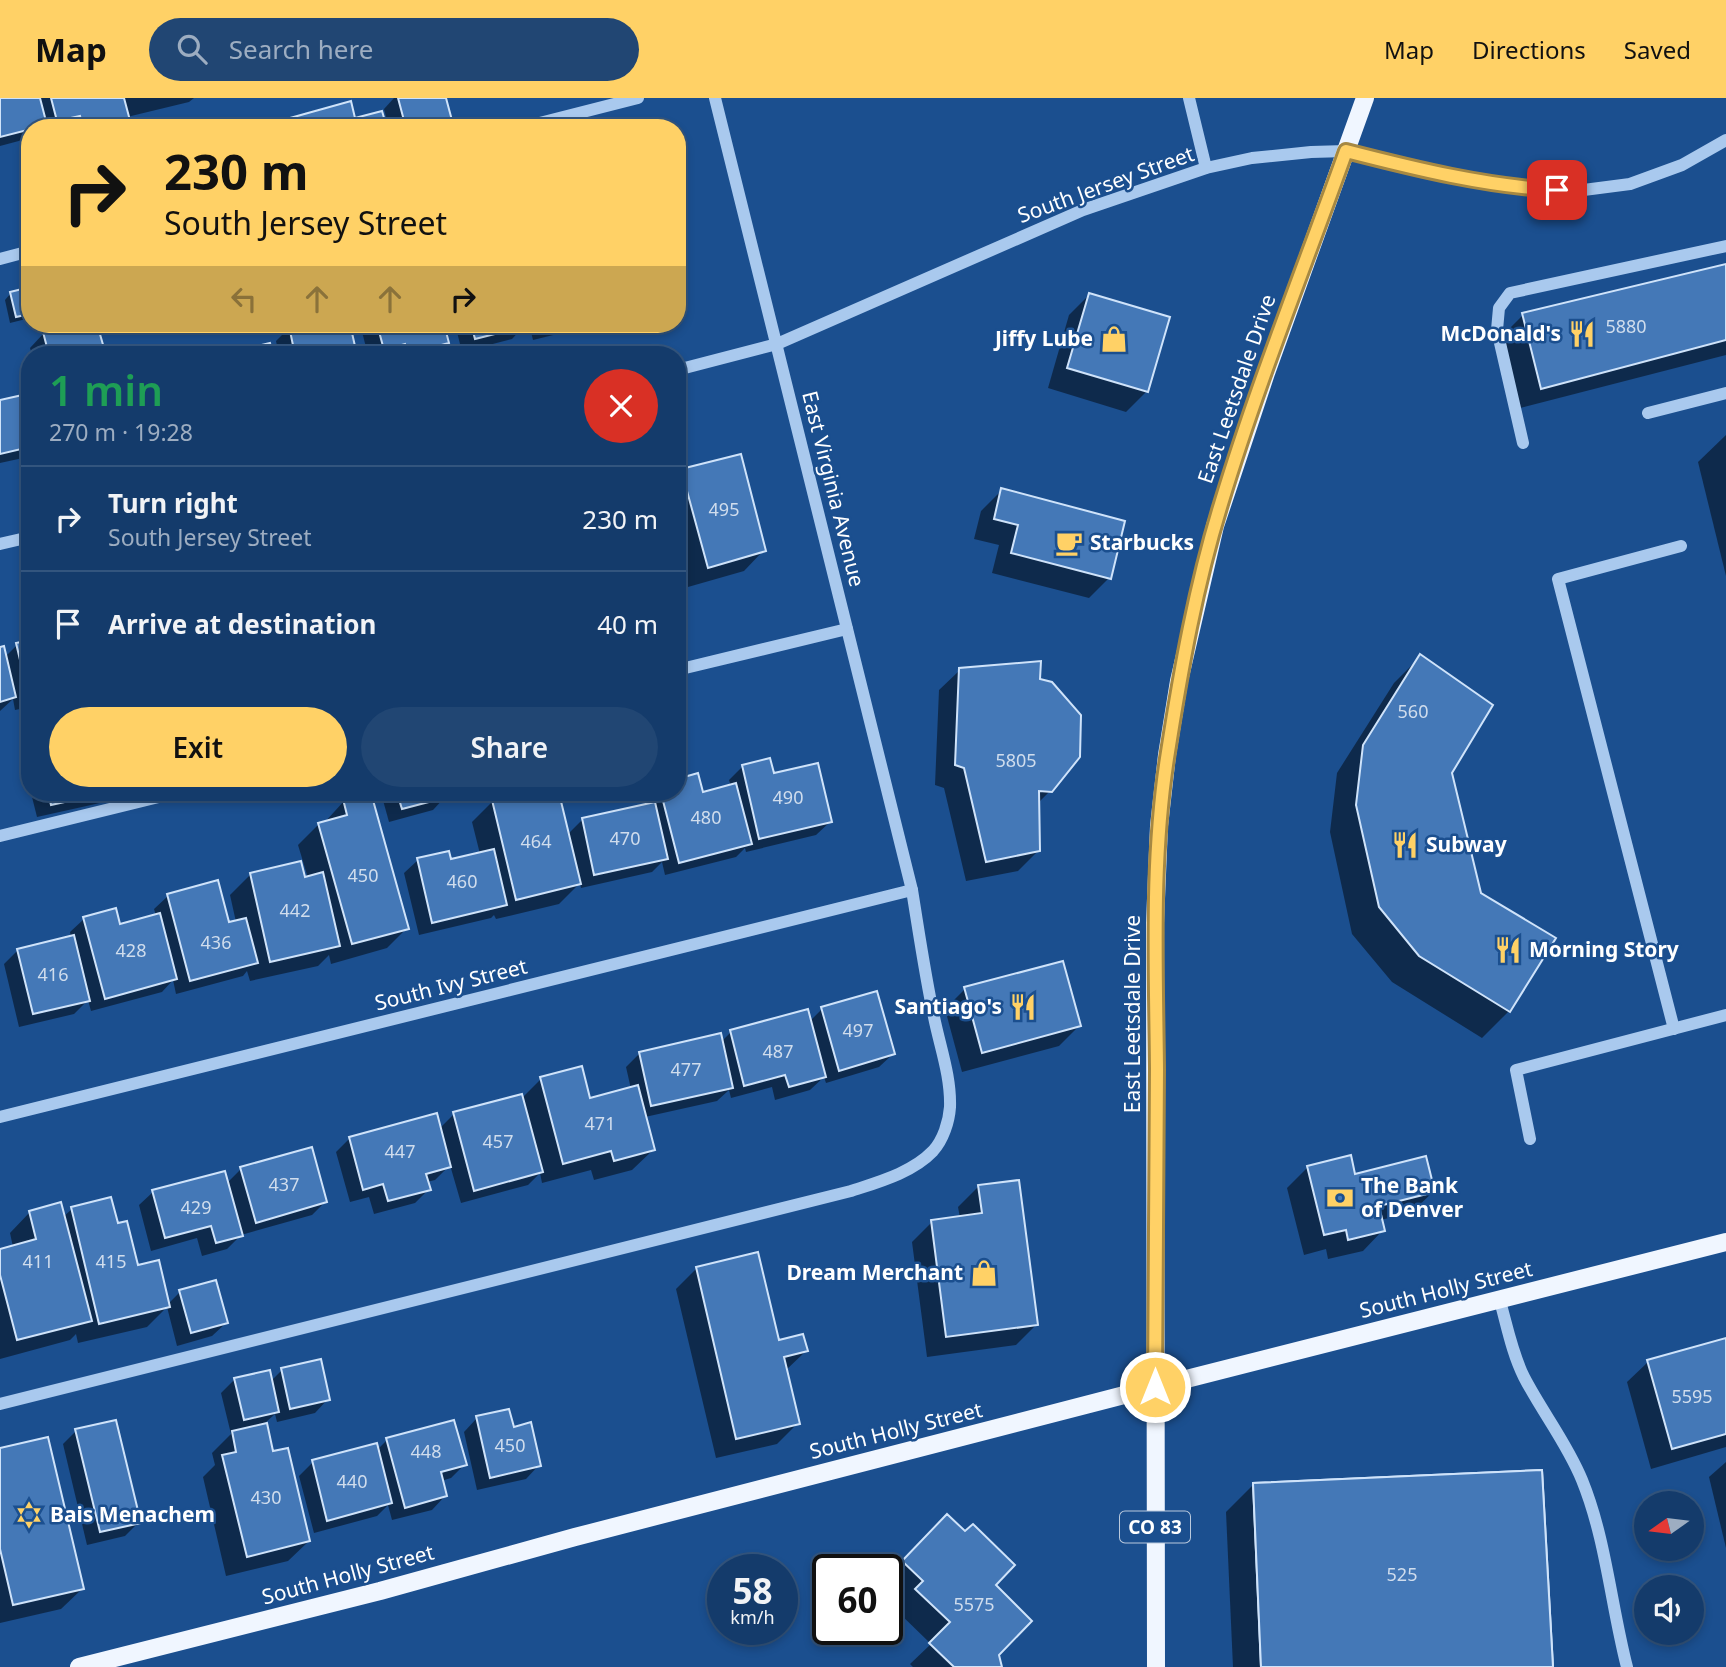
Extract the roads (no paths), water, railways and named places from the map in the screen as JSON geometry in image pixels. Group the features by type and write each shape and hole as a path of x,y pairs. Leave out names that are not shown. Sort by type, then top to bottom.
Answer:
{"main road":[{"name":"East Leetsdale Drive","path":"1156,1667 1156,911 1167,755 1195,606 1221,503 1365,98"},
{"name":"South Holly Street","path":"79,1667 380,1591 575,1537 1155,1387 1726,1242"}],"street":[{"path":"555,119 638,98"},
{"name":"East Virginia Avenue","path":"0,1404 851,1191 892,1177 916,1164 933,1151 945,1132 950,1109 948,1075 933,1015 912,890 715,98"},
{"path":"1189,98 1206,168"},
{"name":"South Jersey Street","path":"686,368 777,344 1083,209 1206,168 1286,153 1346,151 1480,182 1518,188 1576,191 1630,184 1682,165 1726,140"},
{"path":"1523,443 1497,330 1499,308 1510,293 1726,246"},
{"path":"0,259 21,253"},
{"path":"1648,413 1726,393"},
{"path":"0,544 21,539"},
{"path":"1674,1029 1558,579 1681,547"},
{"path":"686,668 847,629"},
{"path":"0,836 142,801"},
{"name":"South Ivy Street","path":"0,1117 912,890"},
{"path":"1530,1139 1516,1070 1726,1015"},
{"path":"1500,1301 1523,1376 1567,1448 1583,1481 1604,1556 1627,1667"}],"place":[{"name":"McDonald's","path":"1582,334"},
{"name":"Jiffy Lube","path":"1114,339"},
{"name":"Starbucks","path":"1069,543"},
{"name":"Subway","path":"1405,845"},
{"name":"Morning Story","path":"1508,950"},
{"name":"Santiago's","path":"1023,1007"},
{"name":"The Bank of Denver","path":"1340,1198"},
{"name":"Dream Merchant","path":"984,1273"},
{"name":"Bais Menachem","path":"29,1515"}]}
